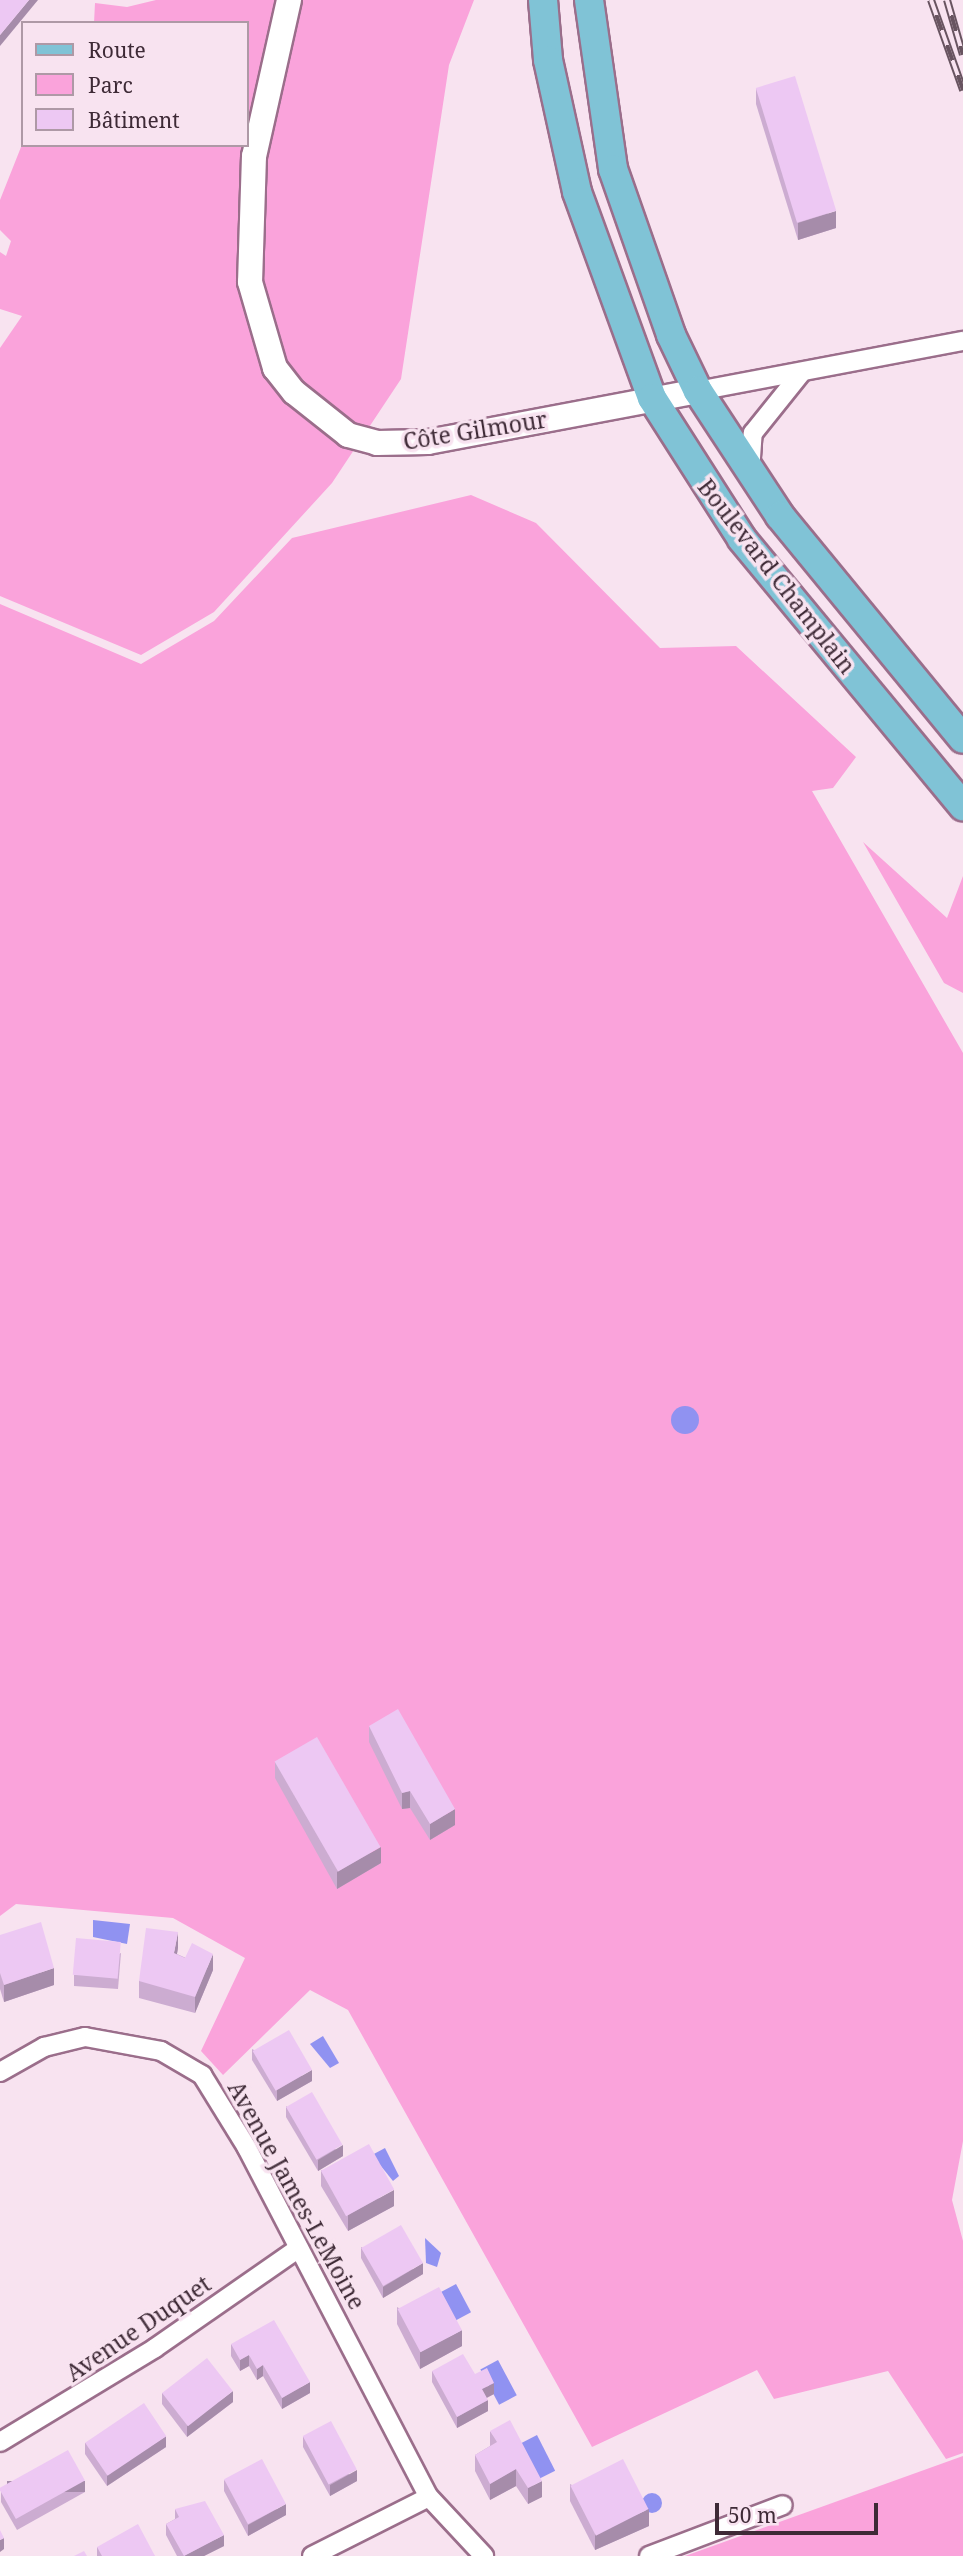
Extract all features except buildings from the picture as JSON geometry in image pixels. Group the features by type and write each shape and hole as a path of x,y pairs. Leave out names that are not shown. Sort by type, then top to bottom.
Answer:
{"main road":[{"name":"Boulevard Champlain","path":"543,0 548,60 578,192 652,398 734,529 963,806"},
{"name":"Boulevard Champlain","path":"589,0 613,169 671,335 698,391 750,475 963,739"}],"street":[{"name":"Côte Gilmour","path":"289,0 254,156 250,282 275,368 294,392 348,435 377,443 428,442 698,391"},
{"path":"698,391 963,341"},
{"path":"750,475 753,433 802,372"},
{"name":"Avenue James-LeMoine","path":"0,2072 44,2047 85,2037 161,2051 202,2076 225,2106 429,2497 484,2556"},
{"name":"Avenue Duquet","path":"0,2442 155,2348 299,2248"},
{"path":"312,2556 429,2497"},
{"path":"649,2556 783,2505"}],"green space":[{"path":"156,0 474,0 449,65 401,379 332,483 214,612 141,655 0,596 0,348 22,316 0,309 0,252 6,256 11,241 0,230 0,200 21,147 248,147 248,21 94,21 95,3 127,7"},
{"path":"471,495 536,523 660,648 736,646 856,757 833,788 812,791 963,1053 963,2141 952,2200 963,2241 963,2453 946,2459 888,2371 774,2399 757,2370 592,2447 348,2010 310,1990 223,2075 201,2051 245,1958 173,1918 16,1904 0,1916 0,604 141,664 214,621 292,538"},
{"path":"863,842 947,918 963,876 963,993 944,983"},
{"path":"963,2456 963,2556 685,2556"}],"water":[{"path":"685,1406 695,1410 699,1420 695,1430 685,1434 675,1430 671,1420 675,1410"},
{"path":"93,1920 130,1924 127,1944 93,1937"},
{"path":"323,2036 339,2063 330,2068 310,2044"},
{"path":"385,2148 399,2176 393,2181 372,2155"},
{"path":"425,2238 441,2253 437,2267 426,2263"},
{"path":"456,2284 471,2312 456,2320 441,2292"},
{"path":"498,2360 517,2395 499,2405 480,2369"},
{"path":"537,2435 555,2471 538,2479 520,2444"},
{"path":"652,2493 659,2496 662,2503 659,2510 652,2513 645,2510 642,2503 645,2496"}],"railway":[{"path":"931,0 963,90"},
{"path":"947,0 963,55"}]}
